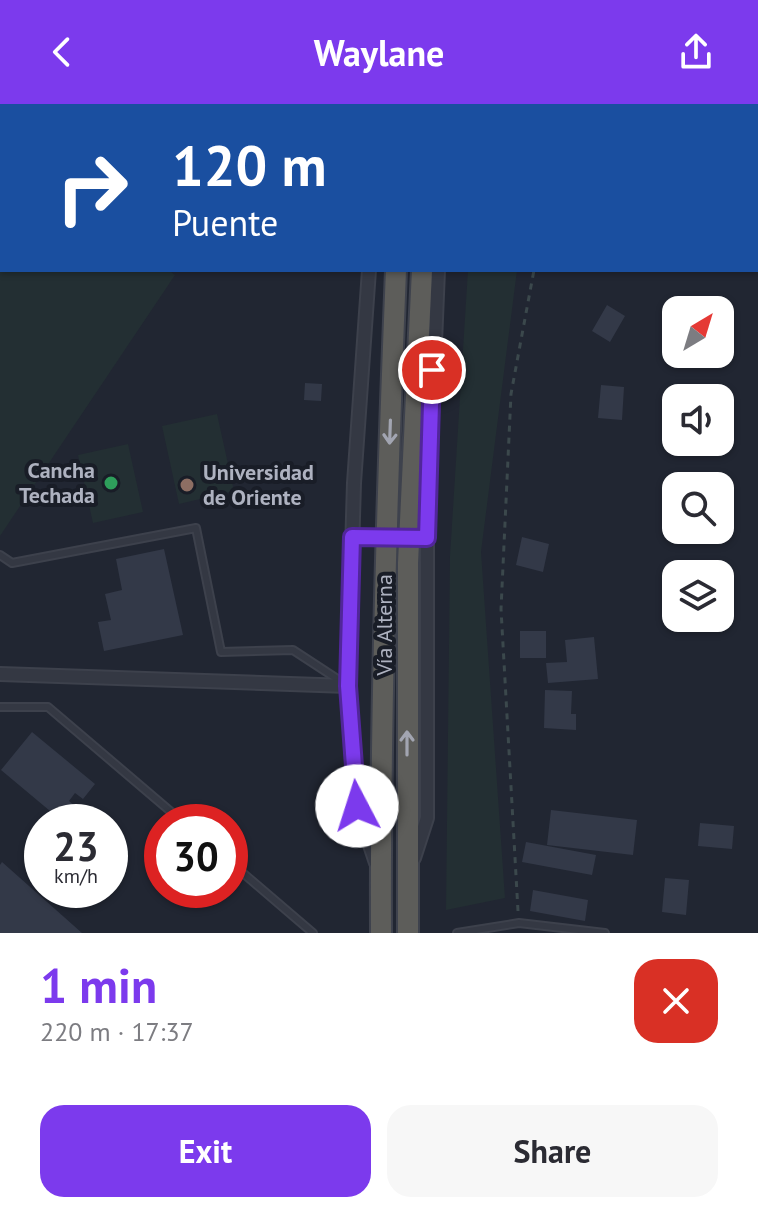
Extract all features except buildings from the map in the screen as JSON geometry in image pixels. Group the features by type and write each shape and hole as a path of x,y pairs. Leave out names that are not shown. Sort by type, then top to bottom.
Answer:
{"highway":[{"name":"Vía Alterna","path":"381,933 385,548 396,272"},
{"name":"Vía Alterna","path":"408,933 408,563 422,272"}],"street":[{"path":"369,272 354,483 348,686 357,806 381,877"},
{"path":"407,880 427,818 423,538 438,272"},
{"path":"352,537 423,538"},
{"path":"0,674 348,686"}],"lane":[{"path":"0,555 12,563 196,528 221,652 293,650 348,686"},
{"path":"0,707 48,707 162,804"},
{"path":"248,877 313,933"},
{"path":"457,933 519,923 605,933"}],"path":[{"path":"519,923 501,609 511,394 534,272"}],"shaded area":[{"path":"0,272 171,272 175,275 0,536"},
{"path":"468,272 517,272 481,552 505,898 446,910 450,556"},
{"path":"217,414 234,491 179,504 162,426"},
{"name":"Cancha Techada","path":"128,444 143,512 93,523 78,455"}],"place":[{"name":"Cancha Techada","path":"111,483"},
{"name":"Universidad de Oriente","path":"187,485"}],"route":[{"path":"357,806 348,686 352,537 427,538 432,370"}]}
